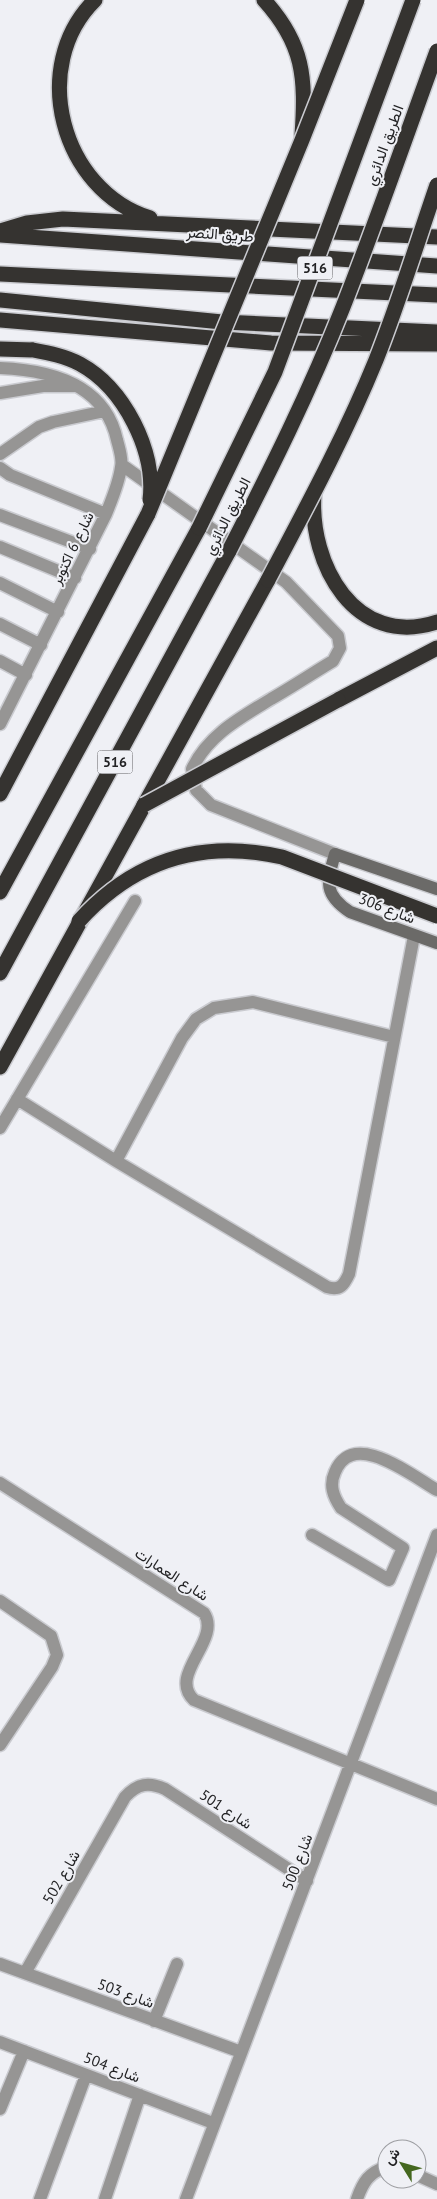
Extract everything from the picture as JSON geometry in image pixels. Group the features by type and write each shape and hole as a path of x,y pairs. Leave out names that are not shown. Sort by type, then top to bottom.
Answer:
{"highway":[{"path":"95,0 75,26 66,46 61,67 59,93 62,119 67,135 82,166 98,186 118,203 141,215 166,223"},
{"path":"264,0 290,36 298,55 303,75 305,96 302,140"},
{"path":"0,794 148,514 302,140 357,0"},
{"name":"الطريق الدائري","path":"0,892 199,528 252,422 285,346 414,0"},
{"name":"الطريق الدائري","path":"0,973 230,551 283,444 327,344 437,51"},
{"path":"0,1067 314,494 376,360 402,290 437,185"},
{"path":"0,233 27,223 63,219 437,237"},
{"name":"طريق النصر","path":"0,233 437,266"},
{"path":"0,274 437,295"},
{"path":"0,300 222,322 437,332"},
{"path":"0,320 271,343 433,347"},
{"path":"0,349 33,350 66,357 95,374 107,385 127,413 142,446 150,480 151,498 148,514"},
{"path":"314,494 312,515 318,548 331,579 348,601 370,618 397,626 425,626 437,622"},
{"path":"144,804 437,648"},
{"path":"80,921 108,892 143,870 181,856 221,850 248,851 282,857 437,916"}],"street":[{"name":"شارع 6 اكتوبر","path":"0,368 36,370 55,375 80,386 95,398 105,411 115,433 122,464 117,488 90,549 26,675 4,705 0,724"},
{"path":"0,394 43,386 80,386"},
{"path":"0,454 39,427 53,422 105,411"},
{"path":"122,464 286,582 338,636 340,648 333,661 253,709 223,730 209,743 192,769 196,790 211,805 335,854 437,889"},
{"path":"0,468 10,476 106,514"},
{"path":"0,515 90,549"},
{"path":"0,547 75,578"},
{"path":"0,583 58,612"},
{"path":"0,624 41,645"},
{"path":"0,661 26,675"},
{"name":"شارع 306","path":"335,854 327,880 330,893 338,904 350,912 437,943"},
{"path":"0,1128 135,901"},
{"path":"17,1099 116,1161 327,1287 340,1288 345,1283 349,1274 414,936"},
{"path":"116,1161 182,1038 196,1019 214,1008 253,1002 394,1037"},
{"path":"312,1535 389,1580 403,1548 341,1508 332,1489 332,1478 336,1469 351,1455 372,1453 437,1490"},
{"name":"شارع العمارات","path":"0,1483 204,1612 208,1626 186,1684 189,1696 194,1700 351,1766"},
{"name":"شارع 500","path":"186,2199 213,2123 351,1766 437,1535"},
{"path":"0,1601 51,1636 57,1655 52,1666 0,1745"},
{"path":"351,1766 437,1799"},
{"name":"شارع 501","path":"126,1797 133,1788 144,1784 155,1784 307,1881"},
{"name":"شارع 502","path":"25,1973 126,1797"},
{"name":"شارع 503","path":"0,1964 241,2052"},
{"path":"154,2021 177,1964"},
{"name":"شارع 504","path":"0,2042 213,2123"},
{"path":"0,2109 24,2051"},
{"path":"40,2199 86,2075"},
{"path":"105,2199 140,2095"},
{"path":"357,2199 363,2183 370,2175 377,2172"}]}
